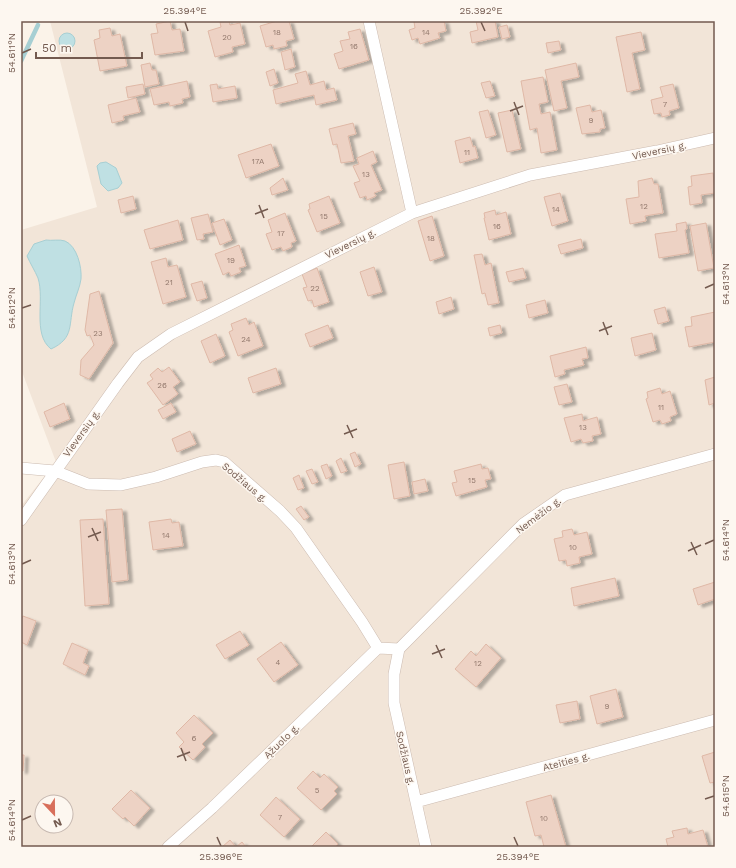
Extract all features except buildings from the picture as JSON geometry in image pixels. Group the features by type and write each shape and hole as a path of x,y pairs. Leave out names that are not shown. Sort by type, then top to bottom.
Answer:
{"street":[{"path":"369,21 412,213"},
{"name":"Vieversių g.","path":"55,471 138,357 171,334 412,213 530,175 657,151 715,138"},
{"name":"Nemėžio g.","path":"399,649 523,524 565,495 715,454"},
{"name":"Sodžiaus g.","path":"21,468 55,471 88,484 121,485 156,477 202,462 216,460 224,462 280,511 296,528 362,622 378,648"},
{"path":"21,520 55,471"},
{"path":"378,648 399,649"},
{"name":"Ąžuolo g.","path":"168,847 212,808 378,648"},
{"name":"Sodžiaus g.","path":"399,649 394,674 394,703 426,847"},
{"name":"Ateities g.","path":"416,802 715,720"}],"shaded area":[{"path":"50,21 715,21 715,847 21,847 21,506 56,462 21,369 21,230 97,207"}],"water":[{"path":"64,33 70,33 75,38 73,47 70,49 64,49 59,44 59,38"},
{"path":"106,162 116,168 122,183 118,188 108,191 101,184 97,166 100,163"},
{"path":"46,240 63,240 73,247 80,263 81,274 67,335 59,345 51,349 45,343 42,335 40,326 40,287 38,278 27,256 34,244"}],"waterway":[{"path":"21,61 38,25"}]}
